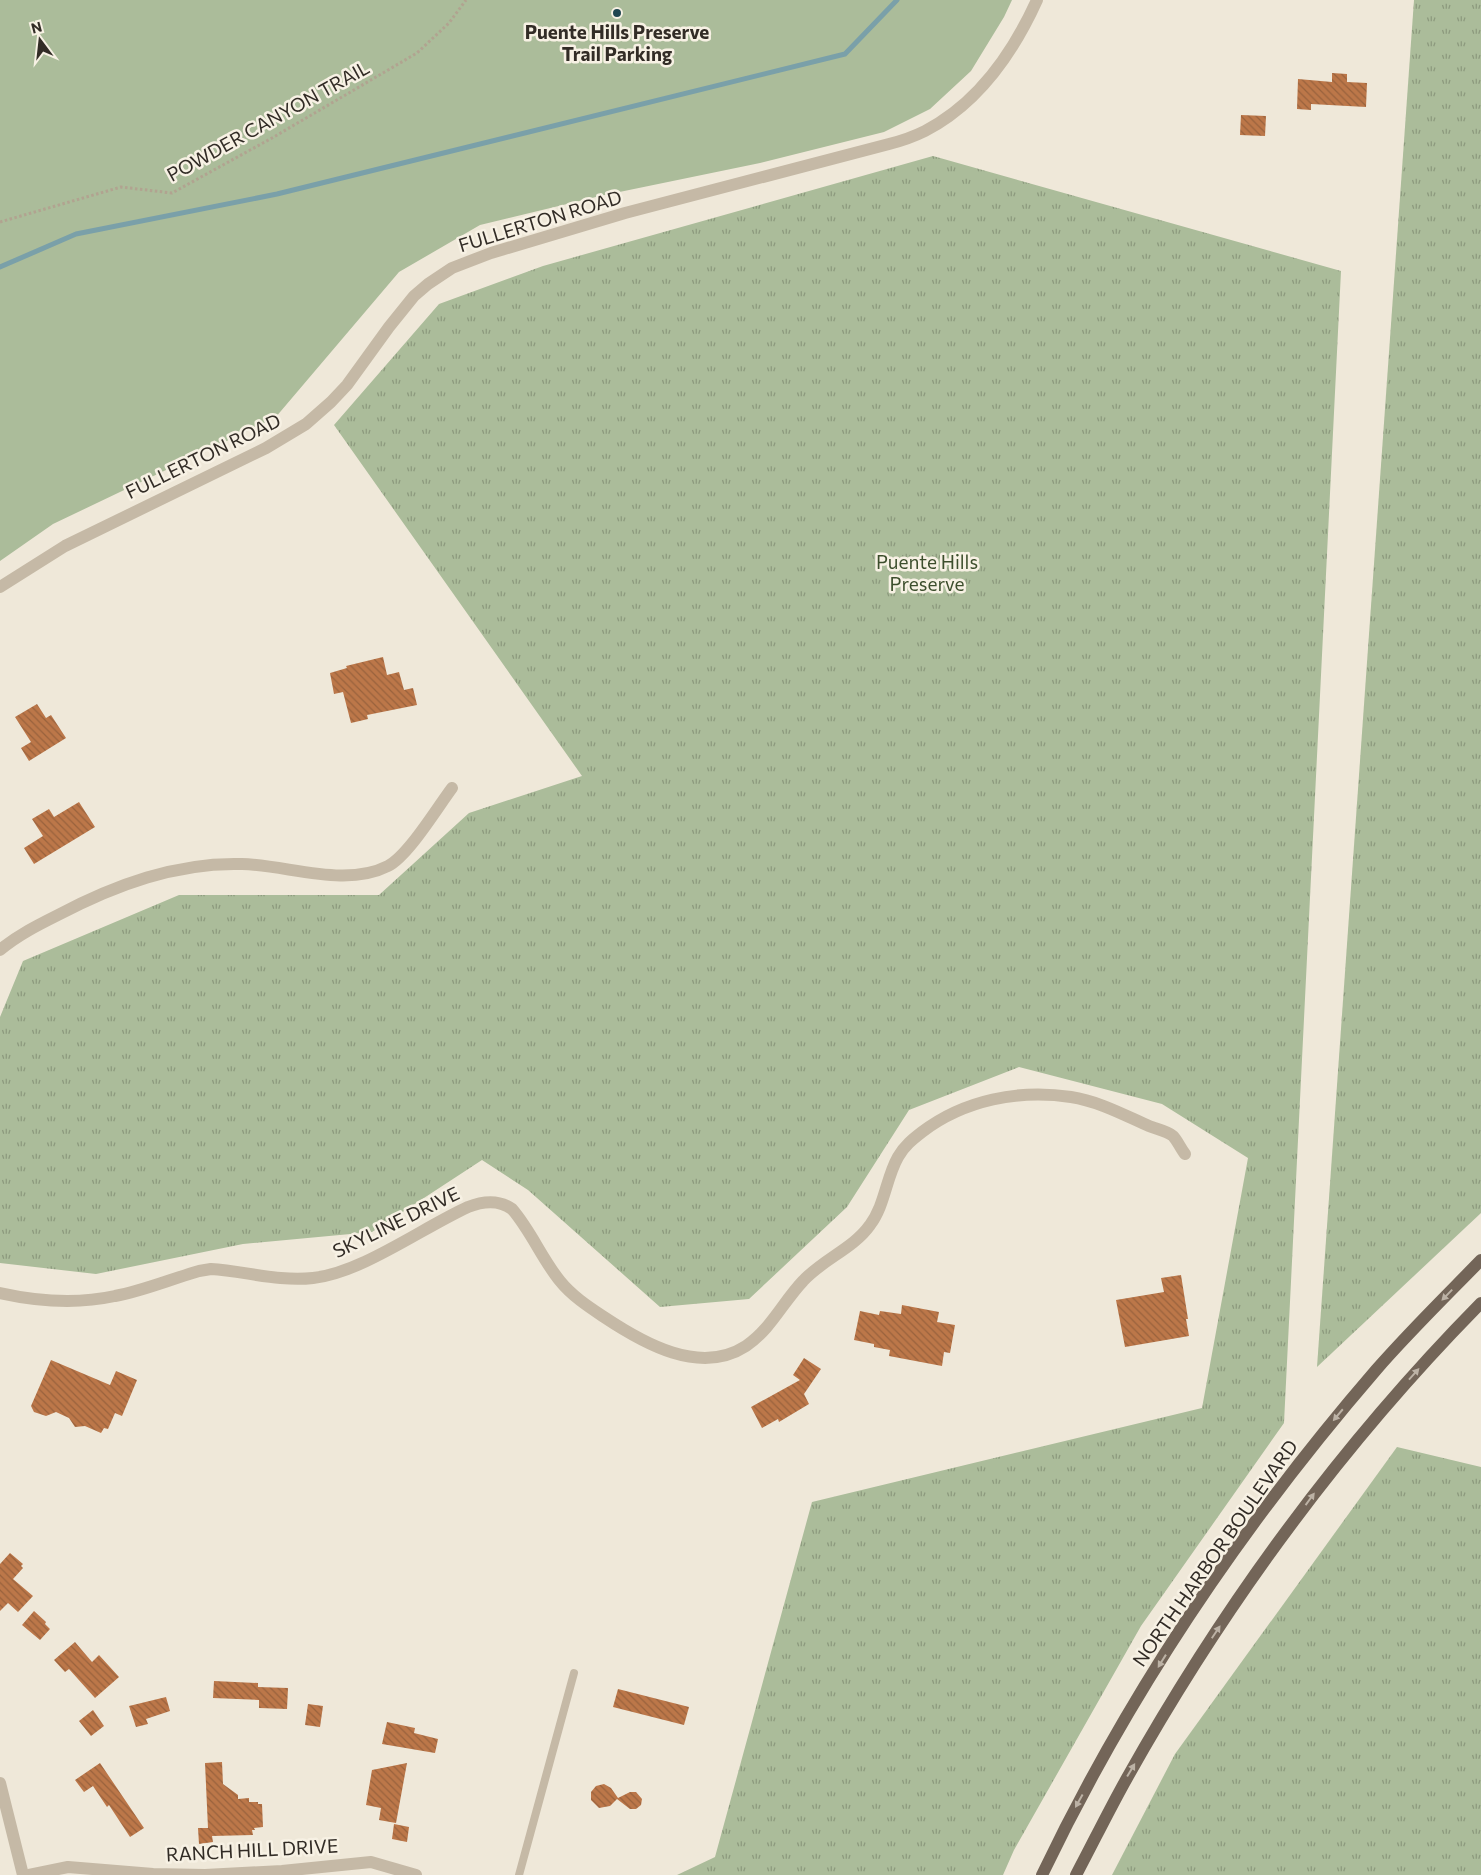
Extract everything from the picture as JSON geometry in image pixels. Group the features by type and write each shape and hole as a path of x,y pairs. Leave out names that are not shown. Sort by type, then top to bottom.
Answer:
{"main road":[{"name":"NORTH HARBOR BOULEVARD","path":"1042,1875 1067,1823 1121,1725 1192,1612 1248,1533 1313,1446 1377,1369 1481,1260"},
{"path":"1076,1875 1136,1762 1191,1670 1250,1582 1322,1482 1365,1430 1451,1333 1481,1303"}],"street":[{"name":"FULLERTON ROAD","path":"0,587 64,546 266,448 306,424 347,385 414,296 452,268 480,256 616,216 889,144 932,127 962,106 989,79 1016,39 1037,0"},
{"path":"0,950 34,927 90,899 138,880 183,868 220,864 243,864 342,876 375,872 390,865 404,853 452,788"},
{"name":"SKYLINE DRIVE","path":"0,1293 42,1299 93,1299 128,1293 205,1270 305,1279 320,1277 347,1269 374,1257 468,1207 480,1203 494,1202 504,1204 512,1209 548,1265 562,1283 598,1313 640,1339 668,1351 695,1356 721,1355 740,1349 756,1338 806,1278 861,1236 874,1219 900,1153 924,1130 956,1111 1005,1097 1049,1095 1074,1098 1093,1102 1172,1136 1185,1154"},
{"path":"0,1782 22,1875"},
{"name":"RANCH HILL DRIVE","path":"29,1875 68,1867 153,1874 204,1875 282,1871 372,1862 416,1875"}],"lane":[{"path":"519,1875 574,1673"}],"path":[{"name":"POWDER CANYON TRAIL","path":"0,222 121,187 172,193 272,138 417,52 449,23 466,0"}],"green space":[{"path":"0,0 1012,0 1004,17 971,71 930,109 884,132 760,163 600,196 480,225 399,272 275,418 53,524 0,561"},
{"path":"1414,0 1481,0 1481,1213 1317,1367"},
{"name":"Puente Hills Preserve","path":"933,156 1341,271 1284,1423 1141,1626 1014,1850 1003,1875 677,1875 715,1857 812,1502 1202,1408 1248,1158 1162,1104 1019,1067 909,1110 847,1207 749,1299 660,1307 528,1190 482,1160 372,1232 243,1244 96,1274 0,1263 0,1017 23,961 179,895 379,895 469,813 582,776 334,425 439,304 543,266"},
{"path":"1397,1447 1481,1467 1481,1875 1112,1875 1175,1754"}],"building":[{"path":"1332,73 1347,74 1347,82 1367,83 1366,107 1311,104 1311,110 1297,109 1298,79 1332,82"},
{"path":"1241,115 1266,116 1265,136 1240,135"},
{"path":"383,657 387,675 399,672 404,690 413,688 417,705 367,715 368,719 351,723 343,692 334,694 330,673 347,668 346,666"},
{"path":"37,704 46,718 51,715 66,738 29,761 21,748 31,742 15,717"},
{"path":"79,802 95,827 34,864 24,848 43,836 32,819 49,809 54,817"},
{"path":"1181,1275 1189,1336 1125,1347 1116,1300 1164,1292 1161,1278"},
{"path":"902,1305 939,1312 937,1322 955,1325 950,1353 944,1352 942,1366 889,1356 890,1350 854,1340 860,1311 879,1315 880,1311 901,1314"},
{"path":"804,1358 821,1369 804,1394 809,1404 779,1422 778,1419 762,1428 751,1407 800,1380 793,1375"},
{"path":"51,1360 110,1385 116,1371 137,1380 122,1416 115,1413 108,1429 104,1428 101,1433 85,1426 75,1427 69,1418 56,1412 46,1416 34,1412 31,1406"},
{"path":"10,1553 23,1564 21,1566 23,1568 13,1579 33,1596 18,1612 8,1603 0,1611 0,1564"},
{"path":"34,1611 46,1622 45,1624 50,1629 40,1640 22,1625"},
{"path":"75,1642 92,1662 99,1655 119,1677 95,1698 69,1669 65,1672 54,1660"},
{"path":"214,1681 258,1683 258,1687 288,1688 287,1709 259,1708 259,1700 213,1698"},
{"path":"618,1689 689,1707 684,1725 613,1707"},
{"path":"166,1697 170,1711 146,1719 148,1724 136,1727 129,1706"},
{"path":"308,1704 323,1706 320,1727 305,1725"},
{"path":"93,1710 104,1726 91,1736 79,1721"},
{"path":"387,1722 415,1728 414,1733 438,1739 435,1753 382,1744"},
{"path":"222,1762 223,1784 238,1795 238,1799 249,1798 249,1802 262,1804 263,1827 254,1828 255,1830 252,1830 253,1835 212,1836 213,1842 199,1844 198,1828 208,1828 205,1763"},
{"path":"100,1763 144,1828 130,1837 109,1805 107,1807 93,1786 84,1792 75,1780"},
{"path":"407,1763 396,1823 379,1820 381,1808 366,1805 372,1770"},
{"path":"604,1784 611,1788 618,1798 630,1792 636,1792 642,1799 641,1805 636,1809 630,1809 617,1799 610,1806 599,1808 591,1800 591,1792 596,1786"},
{"path":"394,1824 409,1827 407,1842 392,1839"}],"waterway":[{"path":"0,267 76,234 277,194 845,54 897,0"}],"place":[{"name":"Puente Hills Preserve Trail Parking","path":"617,13"}]}
